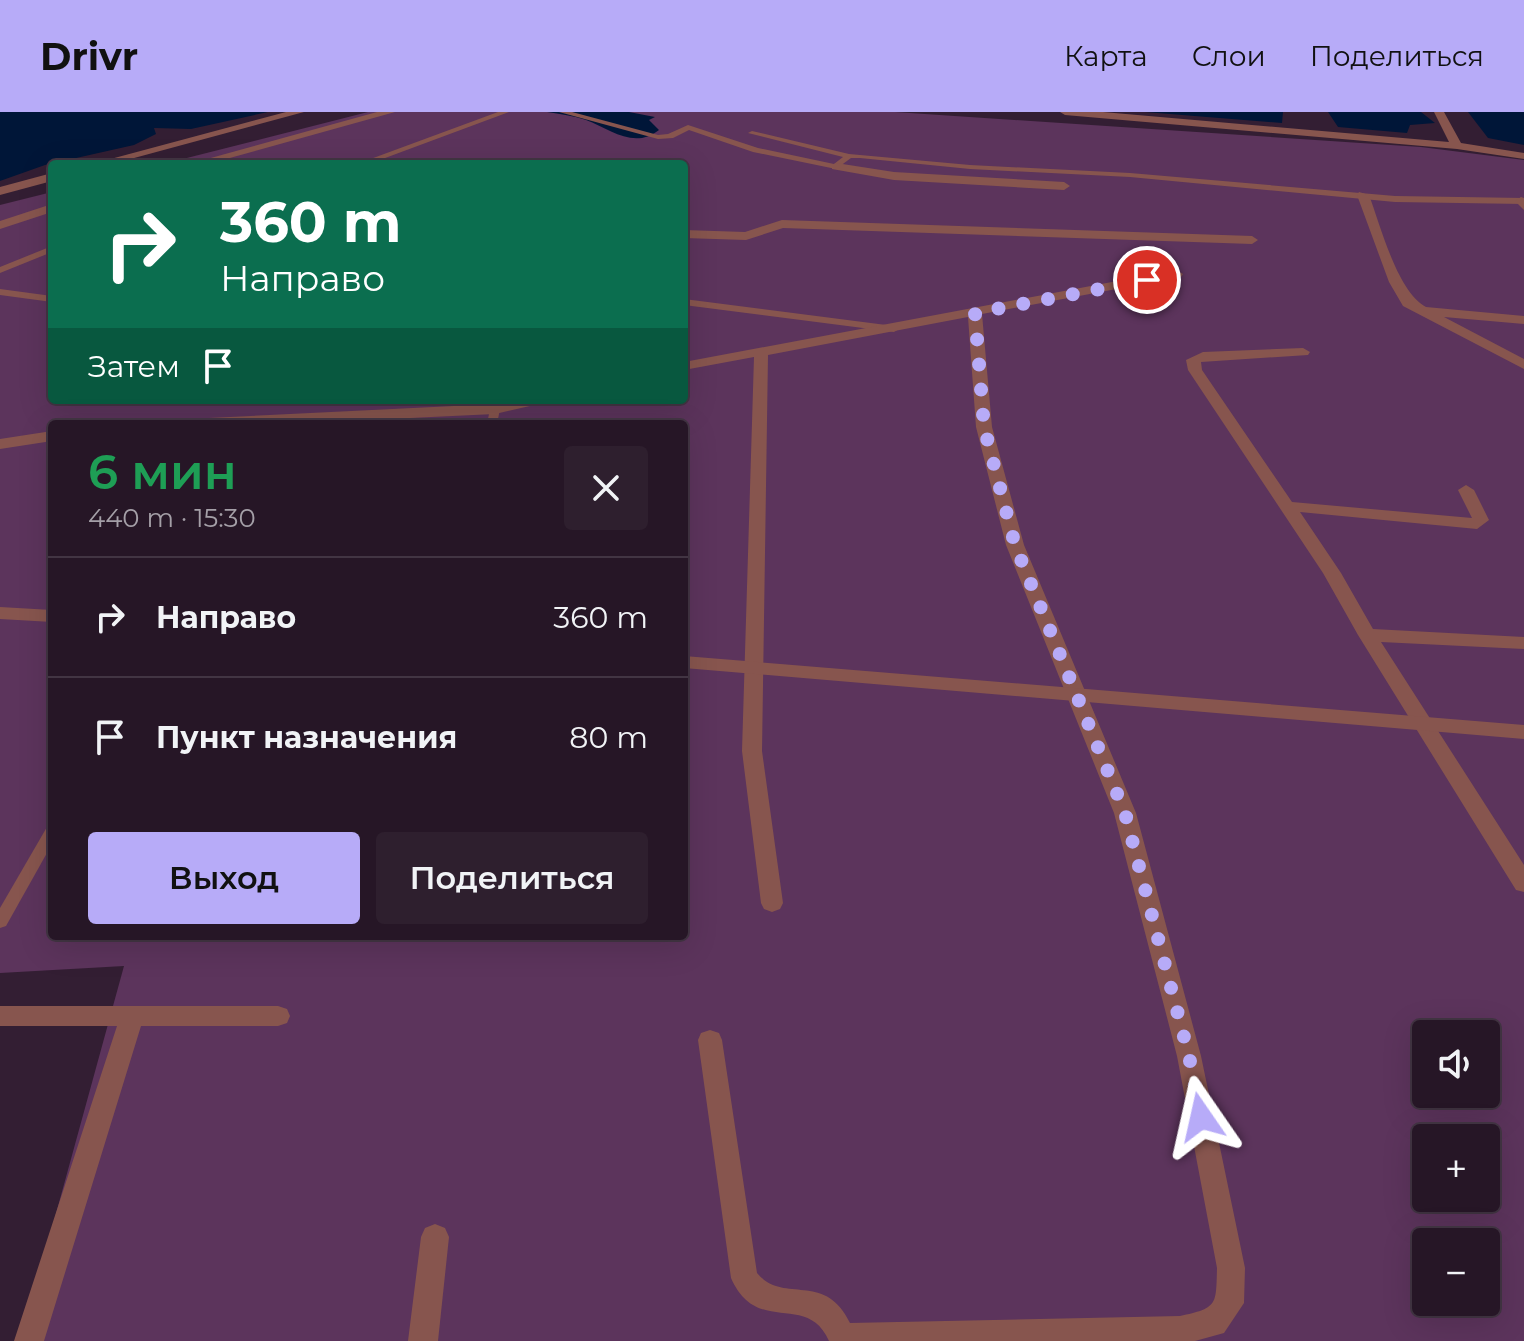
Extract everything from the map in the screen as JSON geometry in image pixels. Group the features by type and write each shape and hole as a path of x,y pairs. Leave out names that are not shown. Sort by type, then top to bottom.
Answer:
{"street":[{"path":"113,160 299,112"},
{"path":"210,160 390,112"},
{"path":"1065,112 1457,146 1524,156"},
{"path":"1439,112 1457,146"},
{"path":"836,167 894,176 1064,186"},
{"path":"0,191 48,178"},
{"path":"1363,195 1401,295 1417,310 1524,365"},
{"path":"0,225 48,209"},
{"path":"688,234 746,236 782,224 1252,240"},
{"path":"688,365 1176,274"},
{"path":"1417,310 1524,320"},
{"path":"710,1040 740,1259 746,1279 752,1289 770,1298 822,1307 835,1316 841,1339 1180,1330 1214,1323 1230,1303 1231,1268 1189,1056 1125,813 1015,545 984,427 975,313"},
{"path":"761,350 752,751 772,903"},
{"path":"1303,352 1203,356 1193,360 1195,370 1332,573 1367,635 1524,884"},
{"path":"342,420 493,416 527,404"},
{"path":"0,444 48,437"},
{"path":"1285,506 1477,524 1481,520 1466,490"},
{"path":"0,613 48,616"},
{"path":"1367,635 1524,643"},
{"path":"688,662 1524,732"},
{"path":"0,1016 278,1016"},
{"path":"29,1341 132,1017"},
{"path":"423,1341 435,1237"}],"lane":[{"path":"372,160 505,112"},
{"path":"563,112 658,137 670,136 688,127 756,150 836,167 849,156"},
{"path":"752,133 849,156 970,167 1130,175 1395,199 1523,202"},
{"path":"0,270 48,251"},
{"path":"0,292 48,298"},
{"path":"688,303 894,329"},
{"path":"0,922 48,838"}],"shaded area":[{"path":"368,112 895,112 1421,147 1524,160 1524,1341 21,1341 124,966 0,973 0,205 48,193 48,404 688,404 688,160 179,160"}],"water":[{"path":"0,112 268,112 191,129 154,128 156,134 134,145 67,160 48,160 48,164 0,181"},
{"path":"547,112 629,112 655,117 649,120 659,130 650,136 631,138 586,120"},
{"path":"1145,112 1283,112 1282,123"},
{"path":"1328,112 1421,112 1435,123 1410,125 1407,133 1338,127"},
{"path":"1468,112 1524,112 1524,145 1488,138"}],"route":[{"path":"1147,280 975,313 984,427 1015,545 1125,813 1189,1056 1201,1117"}]}
